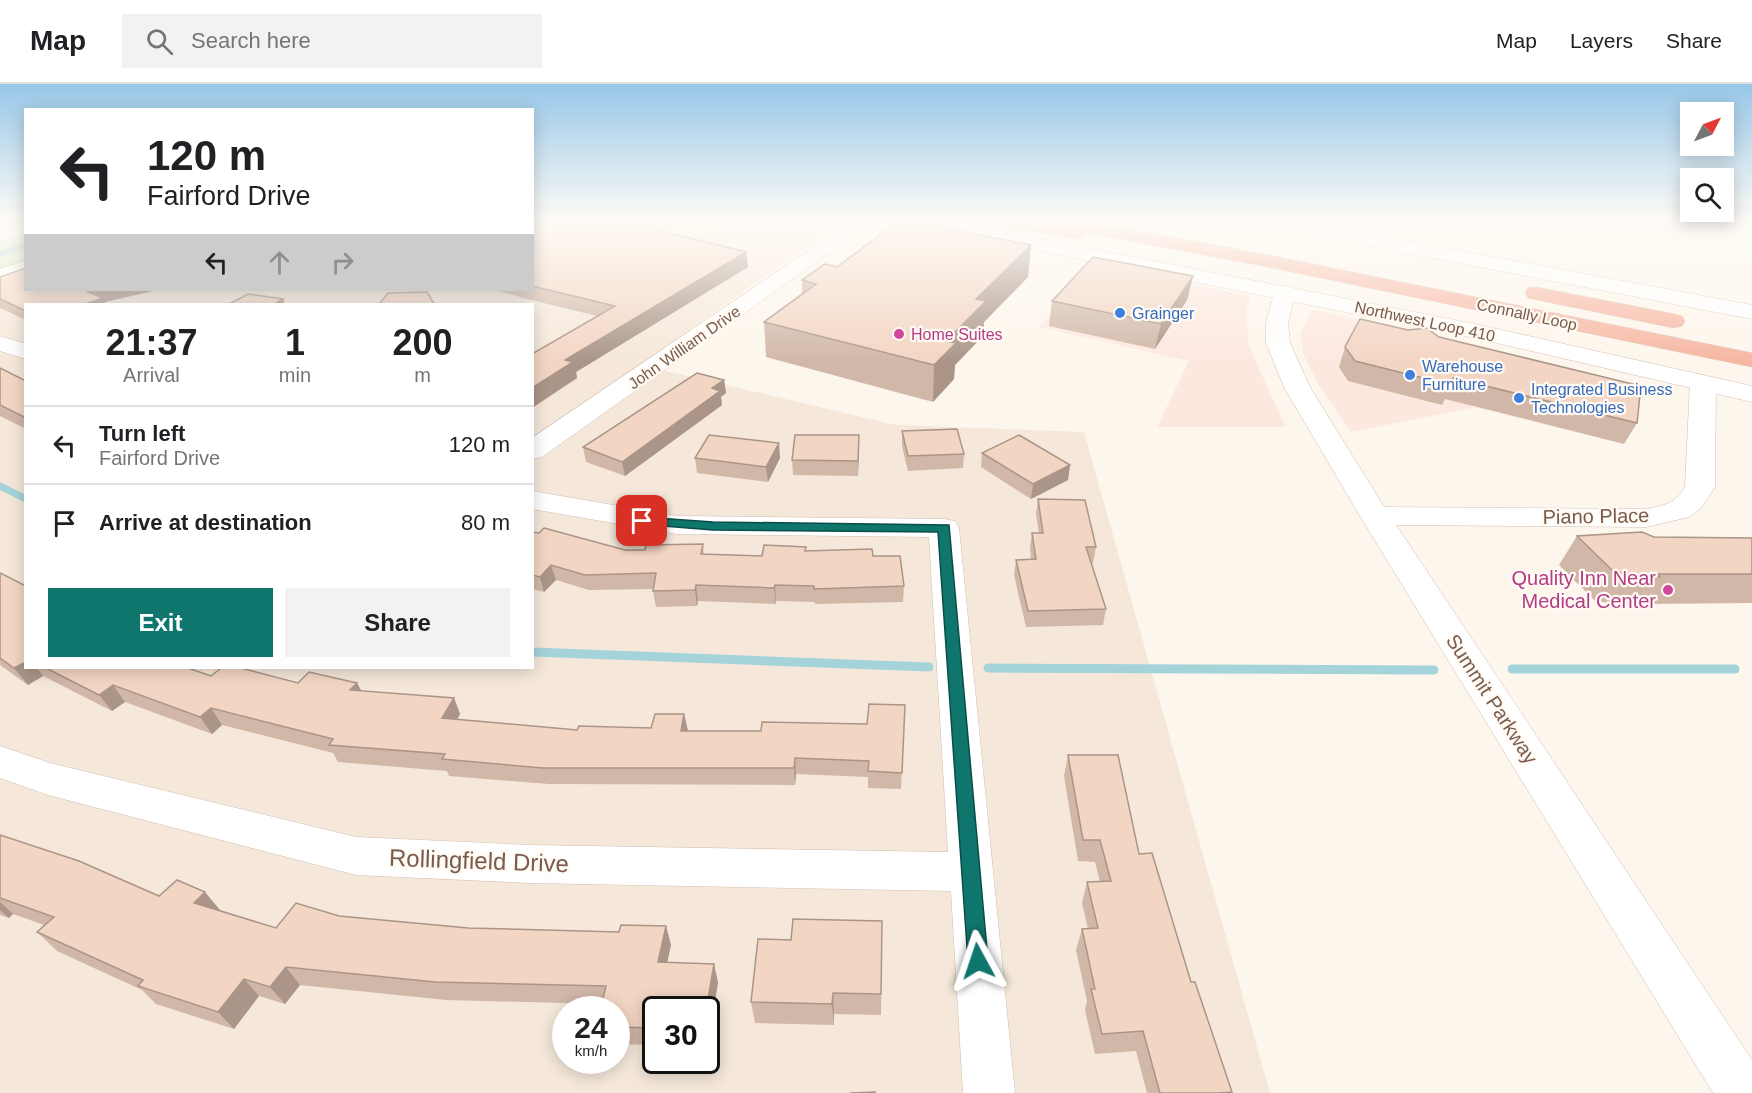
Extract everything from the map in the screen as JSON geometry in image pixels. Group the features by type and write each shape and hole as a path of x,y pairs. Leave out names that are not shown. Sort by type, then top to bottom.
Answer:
{"highway":[{"path":"1336,268 1398,277"},
{"name":"Connally Loop","path":"1343,268 1398,277 1752,360"},
{"name":"Connally Loop","path":"1373,268 1398,277"},
{"name":"Connally Loop","path":"1520,290 1694,326"}],"street":[{"path":"0,276 23,268"},
{"name":"John William Drive","path":"534,449 797,268"},
{"name":"Northwest Loop 410","path":"1161,268 1507,338 1752,394"},
{"path":"1538,268 1752,312"},
{"name":"Summit Parkway","path":"1284,292 1277,323 1278,343 1286,365 1375,516 1743,1093"},
{"path":"0,343 24,351"},
{"name":"Piano Place","path":"1375,516 1646,518 1676,512 1695,500 1700,487 1703,383"},
{"path":"534,500 642,521 677,525 944,528 989,1093"},
{"name":"Rollingfield Drive","path":"0,762 48,779 356,856 529,864 970,872"}],"shaded area":[{"path":"24,268 24,291 534,291 534,268 765,268 773,270 640,365 896,425 1084,432 1270,1093 0,1093 0,269"},
{"path":"1093,268 1111,268 1250,296 1246,311 1249,347 1286,427 1157,427 1189,361 1039,327"},
{"path":"1312,310 1492,348 1471,408 1351,432 1319,385 1304,356 1300,334"}],"building":[{"path":"534,268 719,268 565,360 573,362 534,387 534,353 615,306 534,286"},
{"path":"819,268 1007,268 976,299 986,301 946,341 956,343 934,365 764,322 816,284 802,280"},
{"path":"1083,268 1151,268 1193,276 1161,324 1052,301"},
{"path":"24,269 24,291 93,291 88,292 103,298 88,303 24,303 24,310 0,299 0,277"},
{"path":"427,292 433,303 380,303 388,293"},
{"path":"248,294 283,299 276,303 231,303"},
{"path":"1360,319 1408,330 1427,328 1439,337 1641,386 1637,423 1453,378 1451,385 1355,361 1345,347"},
{"path":"0,368 24,380 24,417 0,405"},
{"path":"697,373 724,380 712,388 720,391 622,462 583,447"},
{"path":"957,429 964,454 908,456 902,431"},
{"path":"709,435 779,443 766,467 695,458"},
{"path":"795,435 859,435 858,461 792,460"},
{"path":"1019,435 1070,465 1033,484 982,453"},
{"path":"1038,499 1085,500 1096,547 1086,547 1106,609 1028,611 1016,560 1036,559 1032,533 1043,533"},
{"path":"544,528 625,550 645,550 646,545 703,544 701,554 762,556 764,545 806,547 805,551 872,549 873,556 900,556 904,586 814,589 814,586 775,585 774,588 696,585 695,590 653,591 656,573 585,575 551,565 540,577 534,576 534,532 539,533"},
{"path":"1642,532 1654,537 1752,538 1752,574 1658,574 1660,577 1614,572 1577,536"},
{"path":"0,573 24,585 24,663 14,668 0,658"},
{"path":"48,669 191,669 211,676 220,669 245,669 298,683 309,672 357,683 350,690 454,698 442,718 577,730 579,726 651,728 655,714 684,714 681,731 761,731 762,722 867,724 869,704 905,705 902,773 868,771 869,761 795,758 794,768 543,768 442,759 445,754 329,745 333,739 211,708 200,717 113,685 99,695"},
{"path":"1068,755 1118,755 1139,854 1152,853 1191,982 1195,982 1232,1092 1160,1093 1143,1031 1102,1034 1091,989 1095,989 1082,929 1098,928 1087,882 1111,881 1100,840 1083,840"},
{"path":"0,835 79,861 159,896 177,880 205,892 194,903 276,928 296,903 339,916 468,928 619,932 621,925 666,926 658,962 714,964 709,996 642,996 642,1028 630,1027 630,996 604,996 606,986 435,982 286,967 270,987 244,979 218,1012 138,986 143,980 37,932 54,917 0,898"},
{"path":"793,919 882,921 881,994 833,993 832,1004 751,1002 758,939 791,940"}],"waterway":[{"path":"0,486 24,498"},
{"path":"534,652 929,667"},
{"path":"988,668 1434,670"},
{"path":"1512,669 1735,669"}],"place":[{"name":"Grainger","path":"1120,313"},
{"name":"Home Suites","path":"899,334"},
{"name":"Warehouse Furniture","path":"1410,375"},
{"name":"Integrated Business Technologies","path":"1519,398"},
{"name":"Quality Inn Near Medical Center","path":"1668,590"}],"route":[{"path":"642,521 713,526 944,528 978,961"}]}
